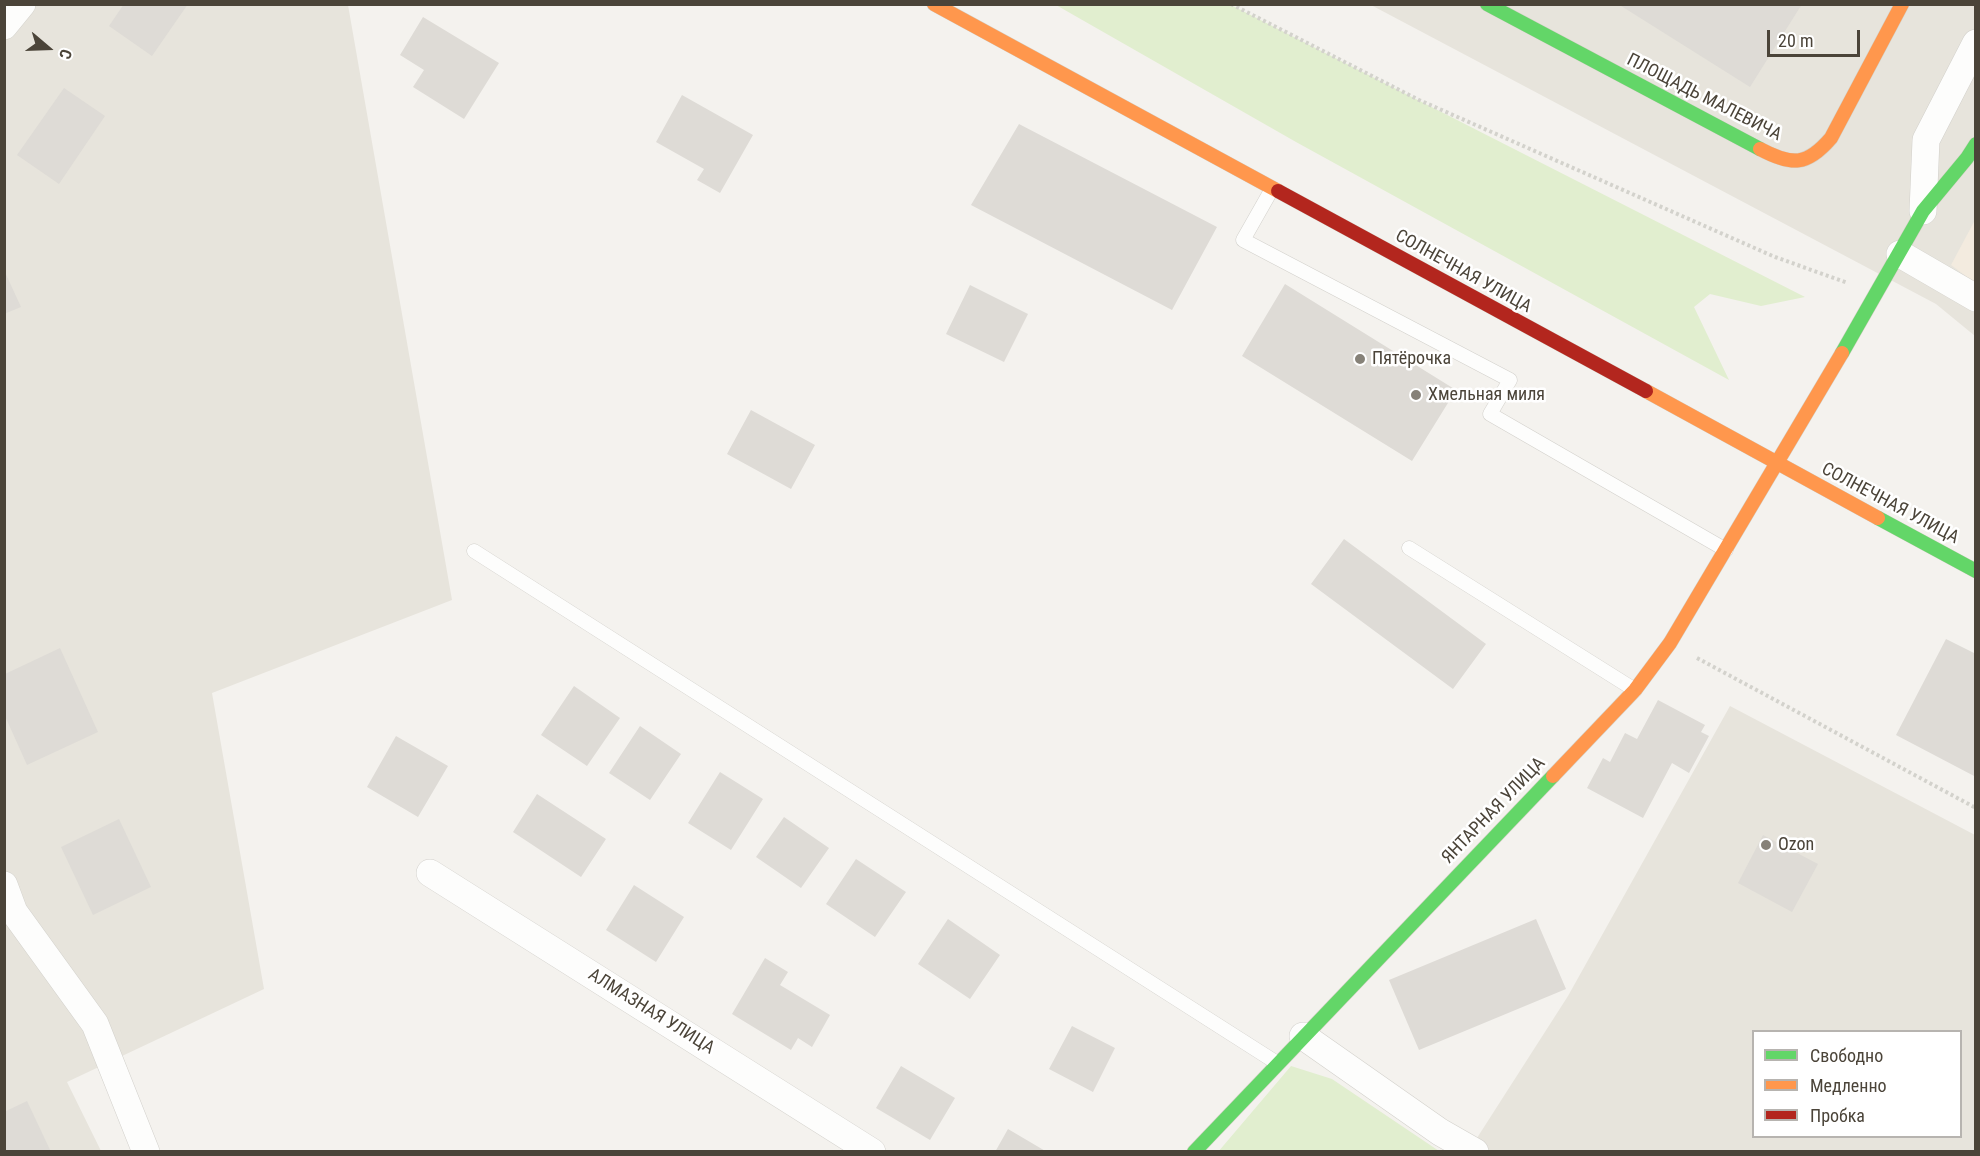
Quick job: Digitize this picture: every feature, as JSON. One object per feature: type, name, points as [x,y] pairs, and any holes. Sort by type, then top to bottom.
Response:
[{"type":"street","points":[[4,26],[22,4]]},
{"type":"street","name":"СОЛНЕЧНАЯ УЛИЦА","points":[[934,4],[1976,571]]},
{"type":"street","name":"ПЛОЩАДЬ МАЛЕВИЧА","points":[[1487,4],[1771,155],[1787,160],[1802,161],[1819,154],[1831,138],[1902,4]]},
{"type":"street","points":[[1923,211],[1926,140],[1976,43]]},
{"type":"street","name":"ЯНТАРНАЯ УЛИЦА","points":[[1194,1152],[1635,690],[1670,643],[1778,464],[1923,211],[1976,144]]},
{"type":"street","points":[[1900,254],[1976,298]]},
{"type":"street","name":"АЛМАЗНАЯ УЛИЦА","points":[[430,873],[872,1152]]},
{"type":"street","points":[[4,885],[14,912],[95,1024],[146,1152]]},
{"type":"street","points":[[1303,1036],[1440,1132],[1475,1152]]},
{"type":"lane","points":[[1272,189],[1244,240],[1510,380],[1490,414],[1726,550]]},
{"type":"lane","points":[[1409,548],[1635,690]]},
{"type":"lane","points":[[474,551],[1277,1063]]},
{"type":"path","points":[[1231,4],[1419,100],[1775,257],[1877,293]]},
{"type":"path","points":[[1670,643],[1976,808]]},
{"type":"shaded area","points":[[5,5],[348,5],[452,600],[212,693],[264,989],[67,1082],[101,1151],[5,1152]]},
{"type":"shaded area","points":[[1371,5],[1975,5],[1975,336],[1936,304]]},
{"type":"shaded area","points":[[1975,220],[1975,283],[1951,265]]},
{"type":"shaded area","points":[[1730,706],[1975,835],[1975,1151],[1468,1152],[1568,996]]},
{"type":"green space","points":[[1056,5],[1231,5],[1805,297],[1761,306],[1710,294],[1694,307],[1729,380],[1296,142]]},
{"type":"green space","points":[[1291,1066],[1332,1079],[1439,1151],[1218,1152]]},
{"type":"building","points":[[124,4],[188,4],[152,56],[109,26]]},
{"type":"building","points":[[1618,4],[1802,4],[1750,87]]},
{"type":"building","points":[[423,17],[499,63],[464,119],[413,87],[424,70],[400,55]]},
{"type":"building","points":[[64,88],[105,116],[59,184],[17,155]]},
{"type":"building","points":[[682,95],[753,135],[720,193],[697,180],[704,169],[656,142]]},
{"type":"building","points":[[1019,124],[1217,227],[1172,310],[971,205]]},
{"type":"building","points":[[4,270],[21,307],[4,314]]},
{"type":"building","points":[[1285,284],[1456,390],[1412,461],[1242,356]]},
{"type":"building","points":[[970,285],[1028,314],[1004,362],[946,334]]},
{"type":"building","points":[[751,410],[815,445],[791,489],[727,454]]},
{"type":"building","points":[[1344,539],[1486,644],[1453,689],[1311,584]]},
{"type":"building","points":[[1946,639],[1976,654],[1976,777],[1896,735]]},
{"type":"building","points":[[60,648],[98,732],[27,765],[5,716],[5,674]]},
{"type":"building","points":[[574,686],[620,718],[587,766],[541,735]]},
{"type":"building","points":[[1658,700],[1705,725],[1701,732],[1709,736],[1689,773],[1672,763],[1643,818],[1587,788],[1603,758],[1610,762],[1625,733],[1637,739]]},
{"type":"building","points":[[640,726],[681,754],[650,800],[609,773]]},
{"type":"building","points":[[396,736],[448,766],[418,817],[367,787]]},
{"type":"building","points":[[720,772],[763,799],[731,850],[688,823]]},
{"type":"building","points":[[537,794],[606,839],[581,877],[513,832]]},
{"type":"building","points":[[784,817],[829,848],[801,888],[756,857]]},
{"type":"building","points":[[119,819],[151,887],[93,915],[61,847]]},
{"type":"building","points":[[1763,835],[1818,864],[1792,912],[1738,883]]},
{"type":"building","points":[[856,859],[906,892],[875,937],[826,904]]},
{"type":"building","points":[[634,885],[684,917],[656,962],[606,930]]},
{"type":"building","points":[[948,919],[1000,955],[970,999],[918,964]]},
{"type":"building","points":[[1536,919],[1566,989],[1419,1050],[1389,980]]},
{"type":"building","points":[[765,958],[788,972],[780,985],[830,1015],[812,1047],[798,1038],[791,1050],[732,1014]]},
{"type":"building","points":[[1072,1026],[1115,1048],[1093,1092],[1049,1069]]},
{"type":"building","points":[[901,1066],[955,1098],[930,1140],[876,1108]]},
{"type":"building","points":[[27,1101],[51,1152],[4,1152],[4,1112]]},
{"type":"building","points":[[1008,1129],[1047,1152],[995,1152]]},
{"type":"traffic: fast","points":[[1487,4],[1760,149]]},
{"type":"traffic: fast","points":[[1842,353],[1923,211],[1976,144]]},
{"type":"traffic: fast","points":[[1878,518],[1976,571]]},
{"type":"traffic: fast","points":[[1194,1152],[1553,776]]},
{"type":"traffic: slow","points":[[934,4],[1278,191]]},
{"type":"traffic: slow","points":[[1760,149],[1781,158],[1798,160],[1814,154],[1831,138],[1902,4]]},
{"type":"traffic: slow","points":[[1553,776],[1635,690],[1670,643],[1842,353]]},
{"type":"traffic: slow","points":[[1646,391],[1878,518]]},
{"type":"traffic: jam","points":[[1278,191],[1646,391]]},
{"type":"place","name":"Пятёрочка","points":[[1360,359]]},
{"type":"place","name":"Хмельная миля","points":[[1416,395]]},
{"type":"place","name":"Ozon","points":[[1766,845]]}]
